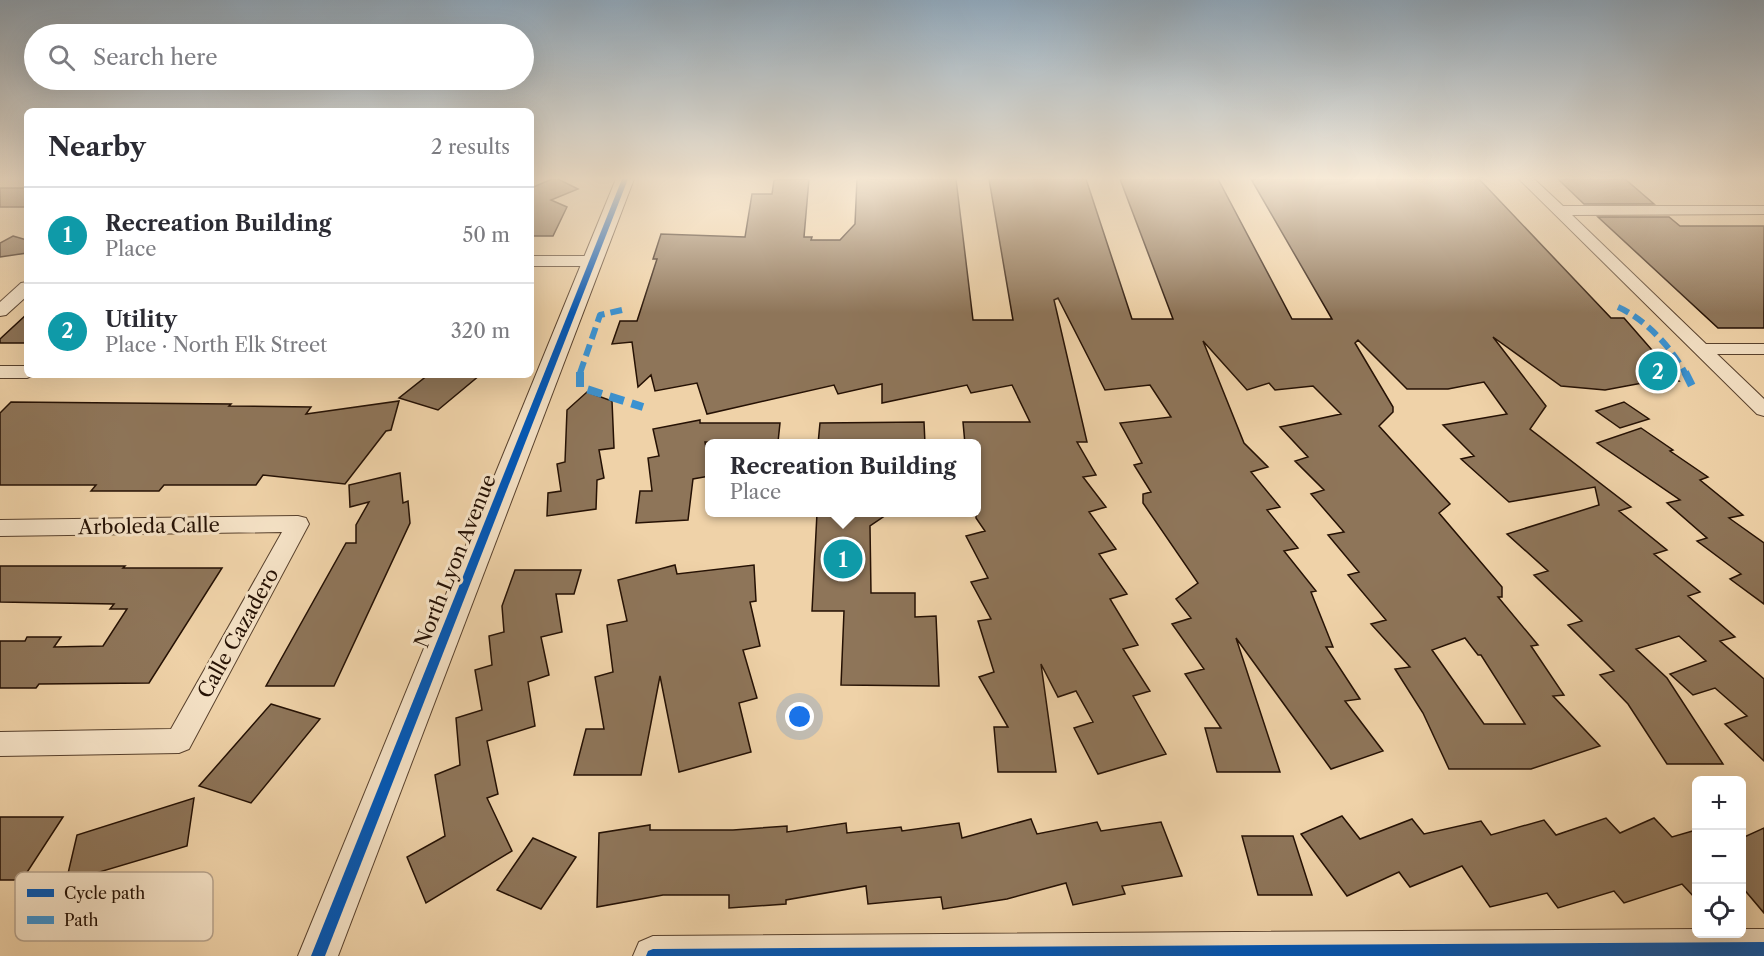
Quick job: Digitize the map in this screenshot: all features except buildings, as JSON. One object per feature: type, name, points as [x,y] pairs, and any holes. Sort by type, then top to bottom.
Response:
[{"type":"street","name":"North Lyon Avenue","points":[[318,956],[608,224]]},
{"type":"street","points":[[1571,224],[1764,410]]},
{"type":"street","points":[[534,261],[593,261]]},
{"type":"street","points":[[0,311],[24,290]]},
{"type":"street","points":[[1700,349],[1764,349]]},
{"type":"street","points":[[0,372],[24,372]]},
{"type":"street","name":"Arboleda Calle","points":[[0,528],[298,524]]},
{"type":"street","name":"Calle Cazadero","points":[[0,744],[179,741],[298,524]]},
{"type":"street","points":[[653,956],[1764,949]]},
{"type":"marked path","points":[[1618,307],[1632,313],[1677,357],[1694,390]]},
{"type":"marked path","points":[[622,310],[600,315],[580,371],[580,387],[643,407]]},
{"type":"cycle path","points":[[318,956],[607,224]]},
{"type":"cycle path","points":[[653,956],[1764,949]]},
{"type":"place","name":"Utility","points":[[1658,371]]},
{"type":"place","name":"Recreation Building","points":[[843,559]]}]
